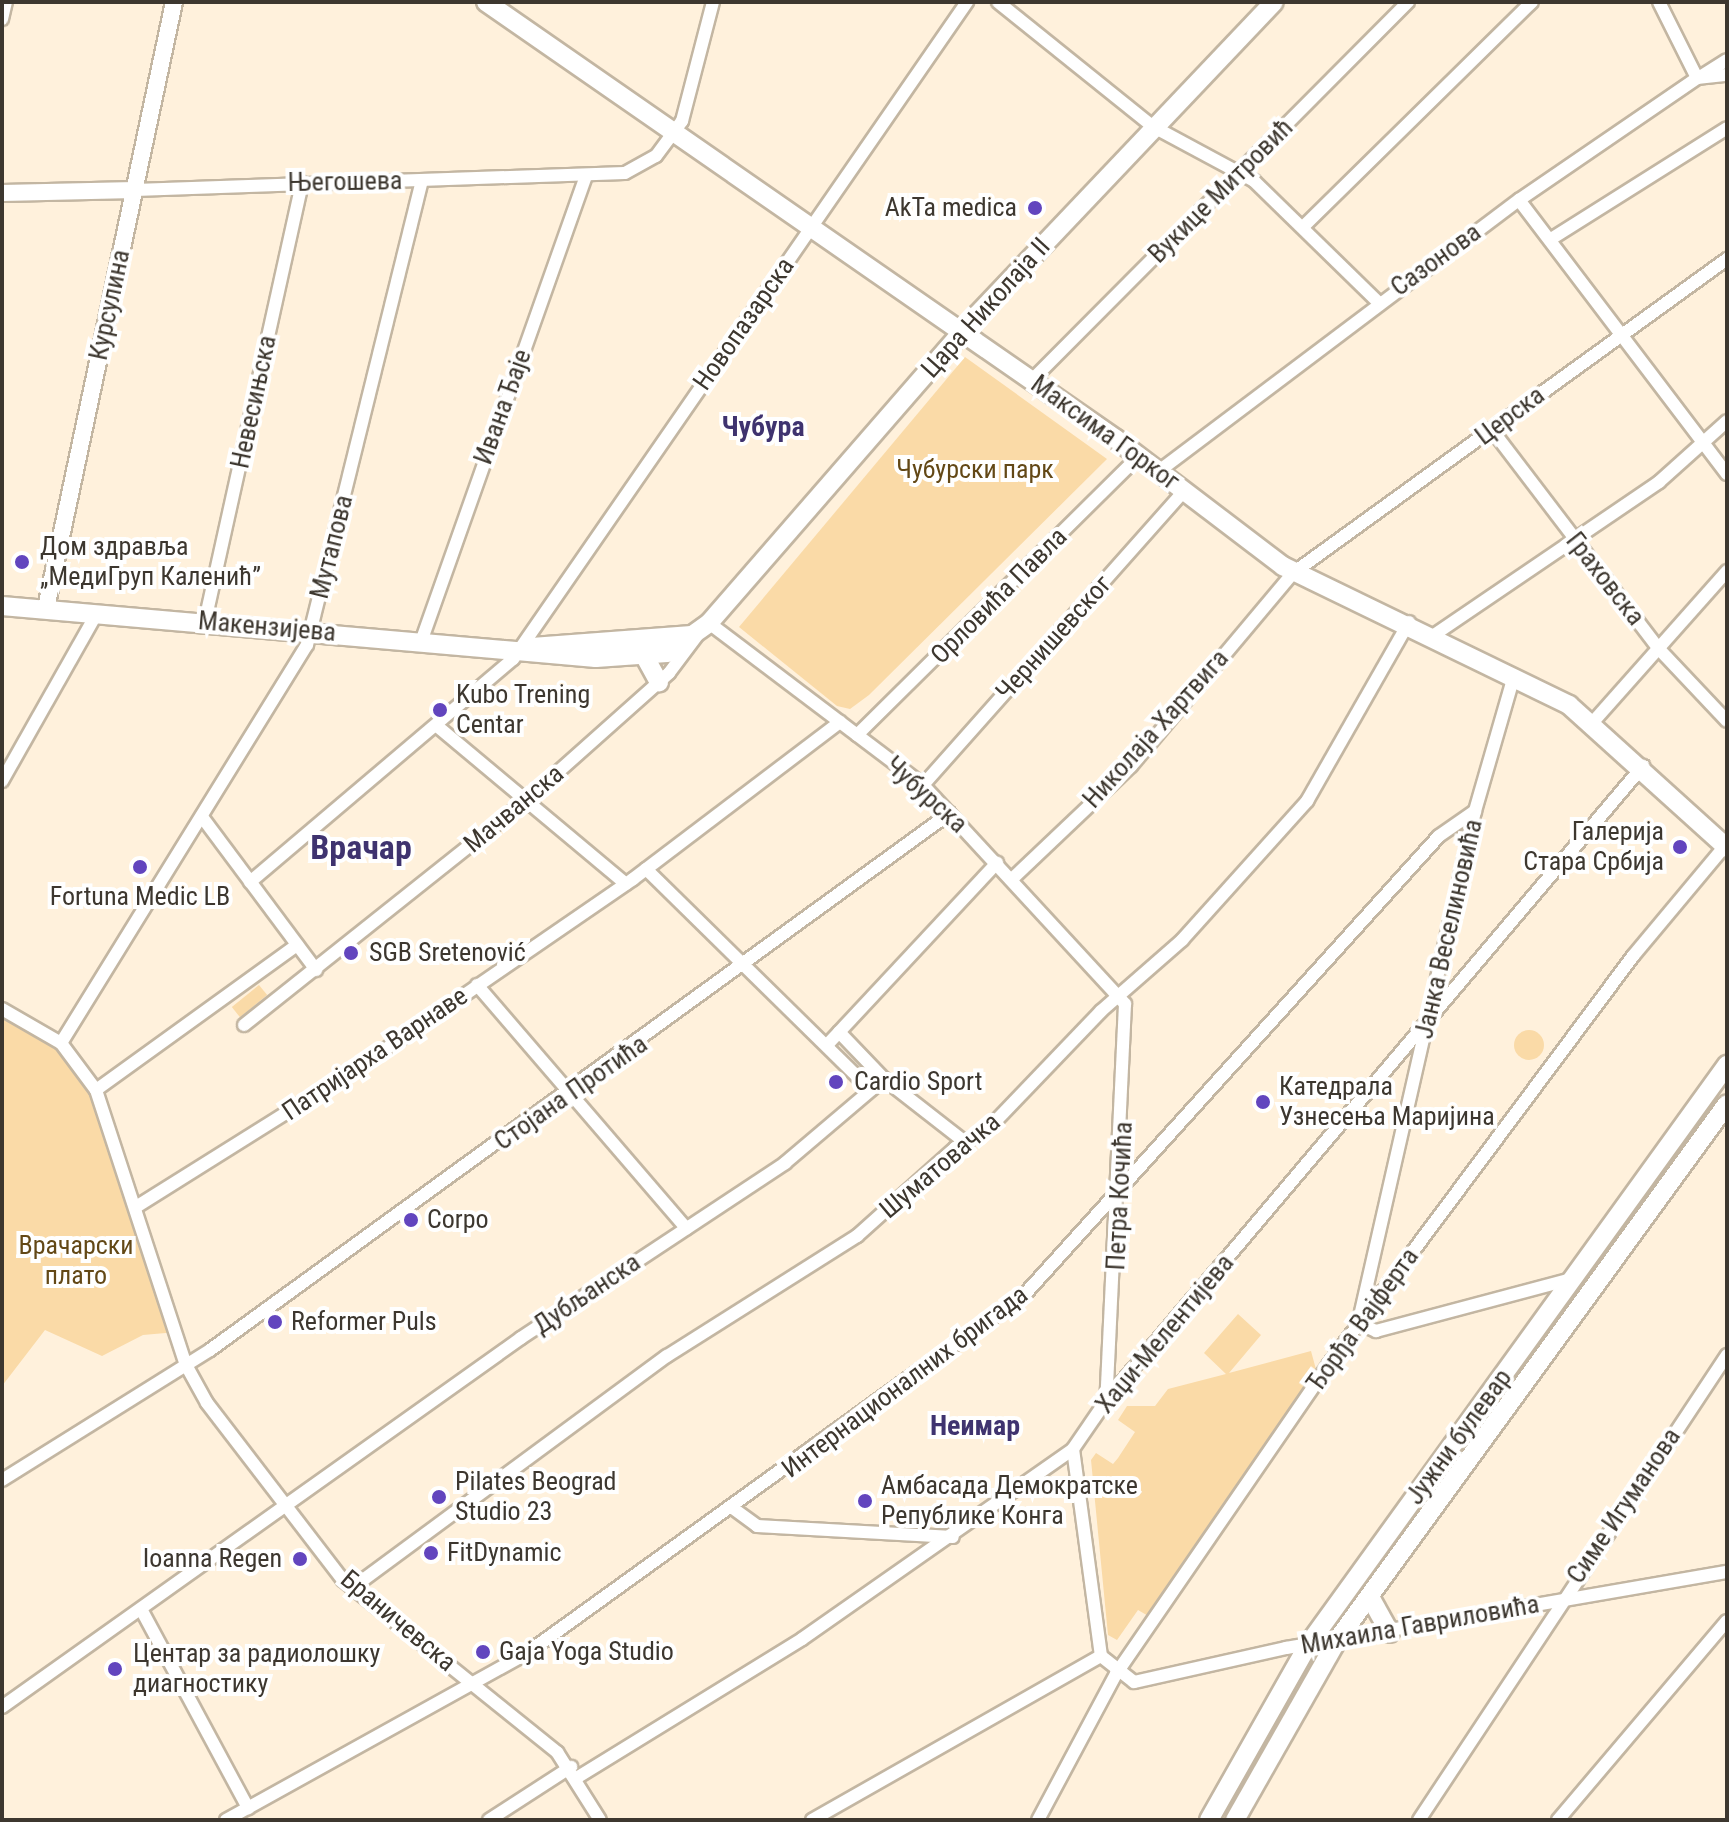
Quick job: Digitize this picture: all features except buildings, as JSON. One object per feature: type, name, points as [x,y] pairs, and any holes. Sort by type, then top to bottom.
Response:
[{"type":"main road","name":"Максима Горког","points":[[486,2],[1032,380],[1185,490],[1293,573],[1409,622],[1514,676],[1593,722],[1726,847]]},
{"type":"main road","name":"Цара Николаја II","points":[[703,628],[962,332],[1152,126],[1274,2]]},
{"type":"main road","name":"Макензијева","points":[[2,606],[645,657],[703,628]]},
{"type":"main road","name":"Макензијева","points":[[527,647],[703,628]]},
{"type":"main road","points":[[645,657],[659,682]]},
{"type":"main road","name":"Јужни булевар","points":[[1209,1820],[1308,1645],[1727,1065]]},
{"type":"main road","name":"Јужни булевар","points":[[1235,1820],[1338,1639],[1727,1104]]},
{"type":"main road","points":[[1370,1597],[1390,1633]]},
{"type":"street","points":[[2,19],[6,2]]},
{"type":"street","name":"Курсулина","points":[[46,608],[174,2]]},
{"type":"street","points":[[675,135],[713,2]]},
{"type":"street","name":"Новопазарска","points":[[250,882],[527,647],[967,2]]},
{"type":"street","points":[[998,2],[1152,126],[1241,172],[1305,225],[1378,302]]},
{"type":"street","name":"Вукице Митровић","points":[[1032,380],[1408,2]]},
{"type":"street","points":[[1305,225],[1532,2]]},
{"type":"street","points":[[1665,4],[1697,78],[1727,60]]},
{"type":"street","name":"Сазонова","points":[[1159,471],[1378,302],[1519,200],[1697,78],[1727,75]]},
{"type":"street","points":[[1551,239],[1727,128]]},
{"type":"street","name":"Његошева","points":[[2,193],[586,176],[641,167],[675,135]]},
{"type":"street","name":"Ивана Ђаје","points":[[422,639],[586,176]]},
{"type":"street","name":"Мутапова","points":[[61,1043],[296,669],[311,631],[422,181]]},
{"type":"street","name":"Невесињска","points":[[205,621],[302,183]]},
{"type":"street","points":[[1519,200],[1624,331],[1727,474]]},
{"type":"street","name":"Церска","points":[[1293,573],[1727,259]]},
{"type":"street","points":[[1434,635],[1659,482],[1727,421]]},
{"type":"street","name":"Граховска","points":[[1492,430],[1658,648],[1727,721]]},
{"type":"street","name":"Орловића Павла","points":[[857,735],[1139,456]]},
{"type":"street","name":"Чернишевског","points":[[923,785],[1185,490]]},
{"type":"street","points":[[1593,722],[1727,571]]},
{"type":"street","name":"Николаја Хартвига","points":[[1012,879],[1131,766],[1293,573]]},
{"type":"street","points":[[2,781],[97,613]]},
{"type":"street","name":"Шуматовачка","points":[[352,1588],[667,1356],[857,1236],[965,1142],[988,1129],[1119,994],[1191,932],[1319,787],[1409,622]]},
{"type":"street","name":"Мачванска","points":[[244,1025],[522,804],[659,682],[703,628]]},
{"type":"street","name":"Чубурска","points":[[703,628],[840,722],[923,785],[1119,994]]},
{"type":"street","name":"Јанка Веселиновића","points":[[1358,1323],[1475,811],[1514,676]]},
{"type":"street","name":"Патријарха Варнаве","points":[[136,1207],[626,884],[840,722]]},
{"type":"street","points":[[437,726],[522,804],[626,884]]},
{"type":"street","name":"Хаџи-Мелентијева","points":[[489,1820],[574,1772],[953,1537],[1073,1449],[1106,1401],[1427,1026],[1643,766]]},
{"type":"street","name":"Интернационалних бригада","points":[[226,1820],[475,1685],[734,1509],[1025,1294],[1121,1194],[1439,836],[1475,811]]},
{"type":"street","name":"Стојана Протића","points":[[2,1480],[186,1365],[751,965],[950,813]]},
{"type":"street","points":[[202,817],[316,970]]},
{"type":"street","name":"Ђорђа Вајферта","points":[[1038,1820],[1116,1674],[1358,1323],[1700,873],[1726,847]]},
{"type":"street","points":[[828,1044],[997,863]]},
{"type":"street","points":[[646,869],[751,965],[871,1090]]},
{"type":"street","points":[[96,1090],[297,945]]},
{"type":"street","points":[[477,985],[567,1096],[686,1228]]},
{"type":"street","name":"Петра Кочића","points":[[1106,1401],[1130,1020],[1119,994]]},
{"type":"street","points":[[2,1009],[61,1043]]},
{"type":"street","points":[[839,1032],[884,1079],[965,1142]]},
{"type":"street","name":"Браничевска","points":[[61,1043],[96,1090],[186,1365],[288,1508],[352,1588],[475,1685],[574,1772],[600,1820]]},
{"type":"street","name":"Дубљанска","points":[[2,1707],[686,1228],[785,1163],[884,1079]]},
{"type":"street","points":[[1358,1323],[1376,1331],[1572,1279]]},
{"type":"street","name":"Симе Игуманова","points":[[1419,1820],[1558,1602],[1727,1355]]},
{"type":"street","points":[[1073,1449],[1101,1656],[1116,1674]]},
{"type":"street","points":[[734,1509],[757,1526],[953,1537]]},
{"type":"street","name":"Михаила Гавриловића","points":[[1116,1674],[1141,1681],[1338,1639],[1390,1633],[1727,1572]]},
{"type":"street","points":[[142,1611],[248,1808]]},
{"type":"street","points":[[1558,1820],[1727,1621]]},
{"type":"street","points":[[812,1820],[1101,1656],[1127,1658],[1141,1681]]},
{"type":"green space","name":"Чубурски парк","points":[[965,357],[1107,459],[869,695],[850,709],[837,706],[739,627]]},
{"type":"green space","points":[[259,985],[267,995],[240,1017],[232,1007]]},
{"type":"green space","name":"Врачарски плато","points":[[2,1009],[27,1020],[86,1073],[177,1332],[143,1335],[102,1356],[45,1330],[2,1386]]},
{"type":"green space","points":[[1529,1030],[1540,1034],[1544,1045],[1540,1056],[1529,1060],[1518,1056],[1514,1045],[1518,1034]]},
{"type":"green space","points":[[1238,1314],[1261,1335],[1229,1373],[1311,1351],[1317,1373],[1150,1617],[1138,1610],[1117,1640],[1108,1635],[1091,1460],[1096,1453],[1113,1464],[1118,1458],[1135,1432],[1118,1420],[1127,1406],[1155,1406],[1168,1389],[1226,1374],[1204,1353]]},
{"type":"place","name":"AkTa medica","points":[[1035,208]]},
{"type":"place","name":"Дом здравља „МедиГруп Каленић”","points":[[22,562]]},
{"type":"place","name":"Kubo Trening Centar","points":[[440,710]]},
{"type":"place","name":"Галерија Стара Србија","points":[[1680,847]]},
{"type":"place","name":"Fortuna Medic LB","points":[[140,867]]},
{"type":"place","name":"SGB Sretenović","points":[[351,953]]},
{"type":"place","name":"Cardio Sport","points":[[836,1082]]},
{"type":"place","name":"Катедрала Узнесења Маријина","points":[[1263,1102]]},
{"type":"place","name":"Corpo","points":[[411,1220]]},
{"type":"place","name":"Reformer Puls","points":[[275,1322]]},
{"type":"place","name":"Pilates Beograd Studio 23","points":[[439,1497]]},
{"type":"place","name":"Амбасада Демократске Републике Конга","points":[[865,1501]]},
{"type":"place","name":"FitDynamic","points":[[431,1553]]},
{"type":"place","name":"Ioanna Regen","points":[[300,1559]]},
{"type":"place","name":"Gaja Yoga Studio","points":[[483,1652]]},
{"type":"place","name":"Центар за радиолошку диагностику","points":[[115,1669]]},
{"type":"district","name":"Чубура","points":[[763,427]]},
{"type":"district","name":"Врачар","points":[[361,848]]},
{"type":"district","name":"Неимар","points":[[975,1426]]}]
